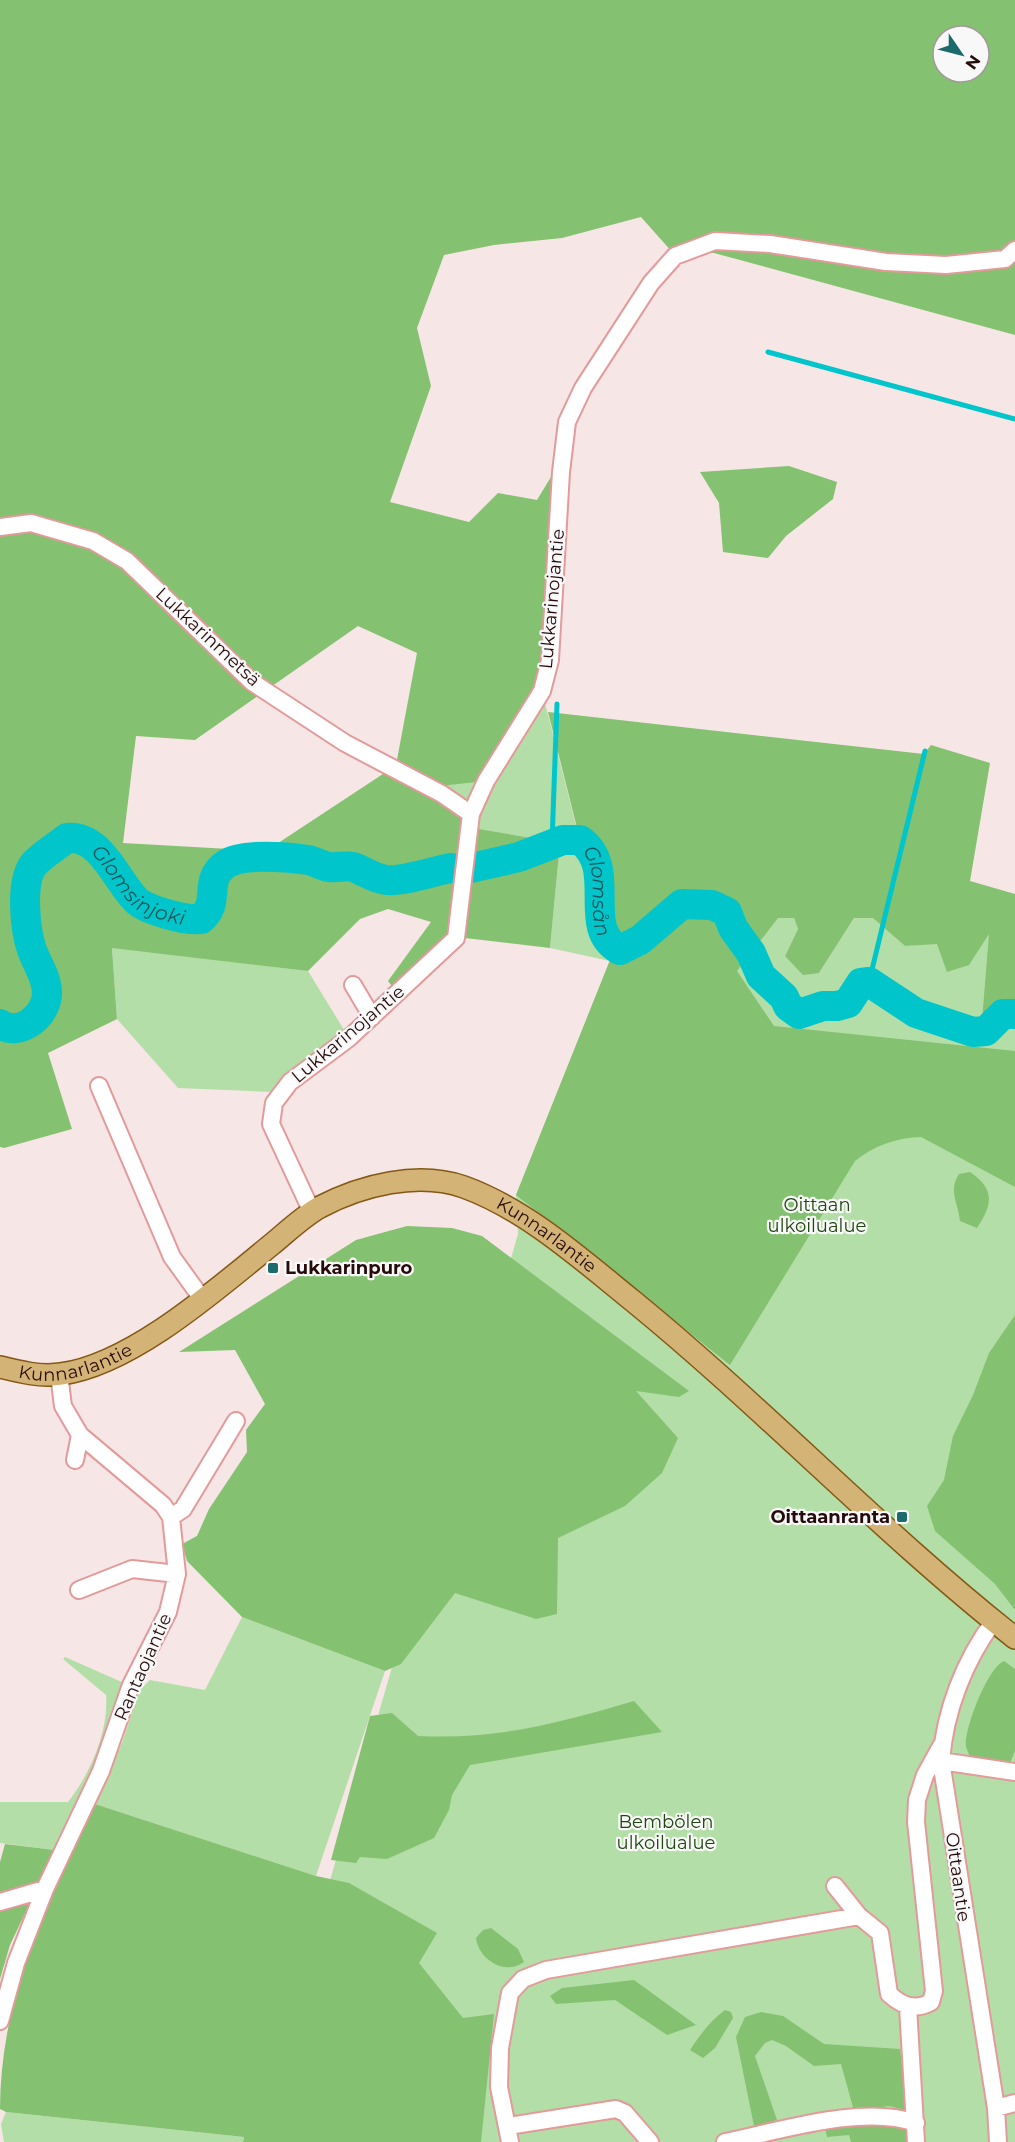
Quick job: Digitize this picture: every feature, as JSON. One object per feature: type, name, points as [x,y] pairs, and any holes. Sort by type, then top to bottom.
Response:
[{"type":"main road","name":"Kunnarlantie","points":[[0,1367],[29,1374],[59,1374],[121,1354],[203,1300],[312,1212],[355,1193],[395,1182],[432,1180],[463,1187],[510,1208],[551,1237],[686,1345],[1015,1638]]},
{"type":"street","name":"Lukkarinojantie","points":[[312,1212],[271,1124],[274,1103],[290,1082],[372,1017],[456,938],[471,814],[486,781],[542,691],[550,660],[561,472],[567,422],[583,388],[651,283],[675,256],[715,241],[770,244],[886,262],[946,264],[1005,259],[1015,250]]},
{"type":"street","name":"Lukkarinmetsä","points":[[0,526],[31,523],[93,541],[127,561],[252,682],[345,743],[392,770],[442,794],[471,814]]},
{"type":"street","points":[[353,985],[372,1017]]},
{"type":"street","points":[[99,1086],[163,1240],[172,1257],[203,1300]]},
{"type":"street","points":[[59,1374],[63,1406],[80,1435],[162,1505],[171,1516],[183,1509],[236,1422]]},
{"type":"street","points":[[75,1460],[80,1435]]},
{"type":"street","name":"Rantaojantie","points":[[0,2021],[16,1963],[45,1889],[101,1771],[131,1685],[168,1612],[177,1574],[171,1516]]},
{"type":"street","points":[[79,1590],[132,1569],[177,1574]]},
{"type":"street","name":"Oittaantie","points":[[994,1621],[980,1640],[962,1677],[942,1743],[941,1761],[996,2108],[998,2142]]},
{"type":"street","points":[[835,1886],[859,1916],[880,1933],[889,1994],[908,2007],[923,2007],[931,2002],[934,1991],[918,1843],[917,1800],[925,1775],[942,1743]]},
{"type":"street","points":[[941,1761],[1015,1772]]},
{"type":"street","points":[[0,1902],[45,1889]]},
{"type":"street","points":[[650,2142],[625,2113],[616,2109],[509,2134],[499,2087],[500,2048],[510,1992],[523,1979],[546,1970],[859,1916]]},
{"type":"street","points":[[0,1970],[16,1963]]},
{"type":"street","points":[[908,2007],[916,2142]]},
{"type":"street","points":[[996,2108],[1015,2103]]},
{"type":"street","points":[[725,2142],[845,2117],[898,2116],[916,2123]]},
{"type":"green space","points":[[0,0],[1015,0],[1015,335],[714,253],[673,253],[641,217],[562,238],[494,245],[444,255],[417,328],[431,386],[390,502],[469,522],[498,493],[537,500],[554,472],[544,657],[521,723],[486,781],[439,786],[396,765],[417,653],[358,626],[195,740],[136,736],[123,843],[266,851],[386,772],[461,814],[468,827],[560,843],[550,948],[465,938],[451,930],[437,952],[395,990],[388,981],[431,922],[388,909],[360,919],[308,971],[112,948],[117,1019],[48,1053],[72,1129],[4,1148],[0,1147]]},
{"type":"green space","points":[[789,466],[837,482],[833,499],[786,536],[768,558],[723,552],[719,503],[700,472]]},
{"type":"green space","name":"Bembölen ulkoilualue","points":[[542,691],[610,960],[778,918],[794,918],[798,929],[785,956],[819,973],[854,918],[873,917],[905,946],[937,943],[990,933],[1015,1014],[1015,2142],[254,2142],[518,1234],[516,1195],[610,961],[550,948],[560,843],[468,827],[386,772]]},
{"type":"green space","name":"Oittaan ulkoilualue","points":[[548,712],[924,754],[931,745],[990,763],[970,881],[1015,894],[1015,1024],[982,1021],[989,934],[969,965],[947,972],[937,944],[905,946],[873,918],[854,918],[819,973],[803,975],[785,956],[798,929],[794,918],[778,918],[737,971],[774,1026],[1015,1051],[1015,1187],[921,1137],[895,1141],[862,1156],[855,1161],[730,1365],[516,1195],[610,960]]},
{"type":"green space","points":[[112,947],[308,971],[346,1033],[273,1092],[178,1088],[117,1019]]},
{"type":"green space","points":[[970,1172],[984,1185],[989,1197],[986,1212],[977,1228],[960,1221],[954,1191],[959,1174]]},
{"type":"green space","points":[[407,1226],[452,1228],[482,1236],[689,1391],[679,1397],[636,1391],[678,1438],[662,1473],[625,1506],[558,1538],[557,1614],[536,1619],[455,1593],[401,1664],[385,1671],[242,1617],[187,1561],[182,1544],[197,1536],[209,1509],[247,1452],[246,1430],[265,1404],[235,1350],[179,1352],[356,1240]]},
{"type":"green space","points":[[1015,1315],[1015,1610],[995,1584],[935,1531],[927,1506],[944,1480],[953,1436],[973,1395],[989,1353]]},
{"type":"green space","points":[[242,1617],[385,1671],[316,1876],[95,1804],[123,1740],[139,1691],[150,1680],[205,1690]]},
{"type":"green space","points":[[65,1657],[124,1683],[101,1757],[55,1850],[0,1843],[0,1802],[68,1802],[84,1779],[101,1737],[106,1695],[63,1659]]},
{"type":"green space","points":[[1004,1661],[1015,1669],[1015,1751],[1010,1763],[971,1759],[966,1746],[966,1738],[973,1713],[991,1674]]},
{"type":"green space","points":[[634,1701],[662,1732],[470,1765],[452,1795],[449,1810],[434,1838],[387,1859],[360,1857],[356,1863],[331,1860],[370,1716],[392,1713],[418,1736],[447,1737],[501,1732],[554,1723]]},
{"type":"green space","points":[[95,1804],[316,1876],[349,1883],[437,1933],[419,1963],[463,2018],[494,2014],[481,2142],[243,2142],[244,2137],[6,2112],[0,2109],[2,2069],[8,2030],[29,1951],[59,1876]]},
{"type":"green space","points":[[5,1844],[55,1850],[10,1945],[0,1979],[0,1862]]},
{"type":"green space","points":[[491,1928],[518,1949],[524,1962],[509,1967],[494,1964],[487,1959],[478,1946],[476,1938],[483,1930]]},
{"type":"green space","points":[[634,1980],[696,2025],[667,2035],[615,2000],[556,2004],[550,1996],[562,1988]]},
{"type":"green space","points":[[725,2010],[731,2012],[733,2018],[715,2048],[703,2058],[690,2050],[706,2029]]},
{"type":"green space","points":[[761,2012],[783,2016],[824,2044],[900,2049],[908,2111],[889,2106],[854,2111],[841,2064],[814,2066],[786,2046],[772,2040],[765,2043],[755,2056],[777,2120],[754,2126],[736,2037],[745,2017]]},
{"type":"green space","points":[[6,2112],[244,2137],[243,2142],[4,2142],[1,2124]]},
{"type":"green space","points":[[895,2122],[909,2129],[908,2142],[851,2142],[849,2135],[827,2137],[825,2127]]},
{"type":"waterway","points":[[768,352],[1015,419]]},
{"type":"waterway","points":[[552,843],[557,704]]},
{"type":"waterway","points":[[869,982],[925,751]]},
{"type":"waterway","name":"Glomsinjoki","points":[[0,1024],[8,1028],[24,1026],[37,1016],[46,1001],[45,982],[27,931],[25,893],[34,864],[67,838],[79,839],[98,851],[141,904],[167,914],[195,919],[201,919],[207,912],[215,877],[219,871],[226,864],[243,858],[278,857],[308,860],[330,867],[353,867],[387,880],[409,878],[451,868]]},
{"type":"waterway","name":"Glomsån","points":[[471,868],[519,857],[563,840],[580,840],[592,852],[597,866],[602,928],[608,940],[620,950],[640,940],[682,904],[712,905],[727,912],[733,928],[751,953],[761,976],[784,997],[788,1006],[799,1014],[823,1006],[848,1003],[861,983],[869,982],[916,1013],[973,1032],[986,1031],[1003,1014],[1015,1014]]},
{"type":"place","name":"Lukkarinpuro","points":[[273,1268]]},
{"type":"place","name":"Oittaanranta","points":[[902,1517]]}]
